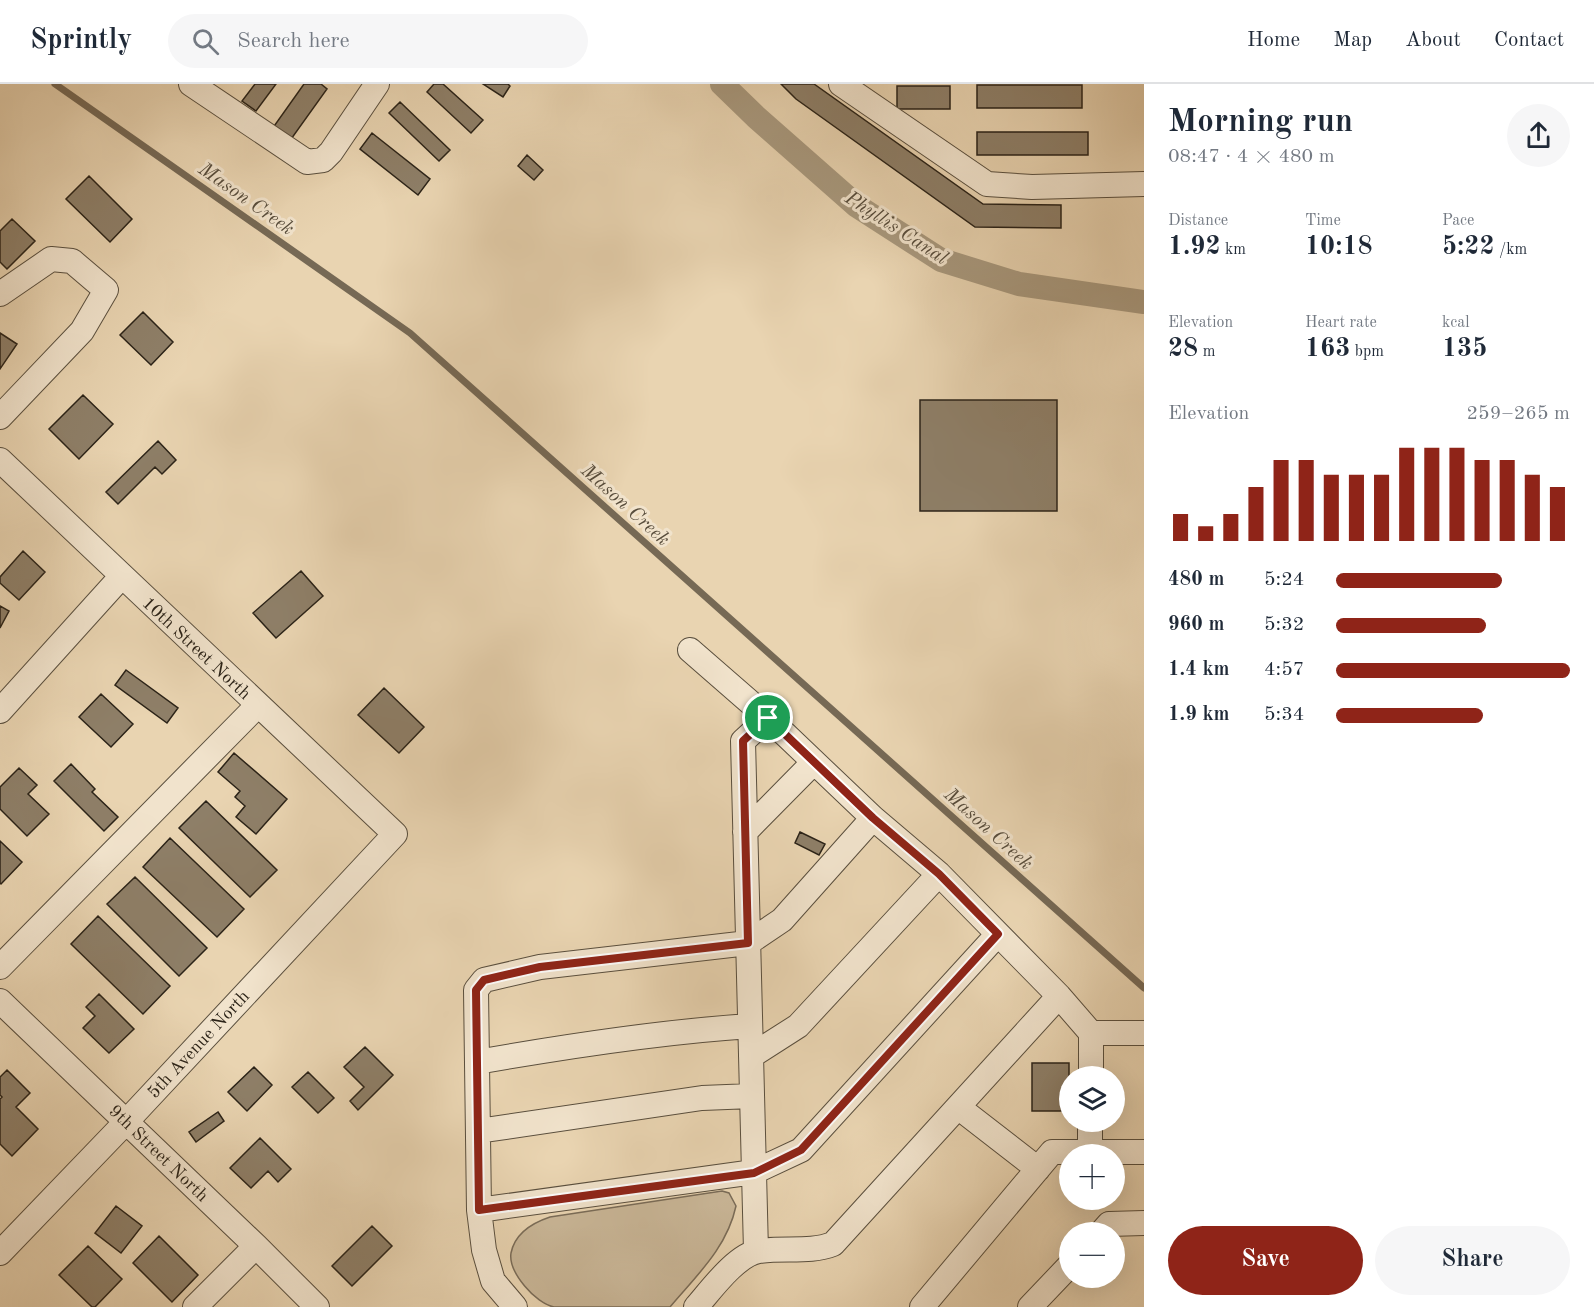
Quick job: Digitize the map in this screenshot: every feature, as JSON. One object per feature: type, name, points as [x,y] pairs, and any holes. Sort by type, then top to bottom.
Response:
[{"type":"street","points":[[191,84],[307,162],[323,160],[331,152],[377,84]]},
{"type":"street","points":[[841,84],[987,184],[1032,187],[1144,184]]},
{"type":"street","points":[[0,294],[51,259],[72,261],[106,290],[82,331],[0,417]]},
{"type":"street","name":"10th Street North","points":[[0,460],[395,834]]},
{"type":"street","points":[[0,711],[121,577]]},
{"type":"street","points":[[690,650],[768,718],[873,818],[939,874],[1059,996],[1091,1033],[1091,1066]]},
{"type":"street","points":[[0,967],[258,705]]},
{"type":"street","points":[[756,1251],[743,741],[768,718]]},
{"type":"street","points":[[745,832],[814,762]]},
{"type":"street","points":[[514,1307],[493,1281],[484,1250],[479,1210],[476,990],[484,980],[540,967],[748,943],[782,920],[873,818]]},
{"type":"street","name":"5th Avenue North","points":[[0,1253],[126,1122],[395,834]]},
{"type":"street","points":[[751,1056],[798,1026],[939,874]]},
{"type":"street","points":[[479,1210],[754,1173],[801,1150],[998,934]]},
{"type":"street","points":[[696,1307],[736,1263],[756,1251],[820,1249],[833,1244],[1059,996]]},
{"type":"street","name":"9th Street North","points":[[0,1001],[256,1245],[317,1307]]},
{"type":"street","points":[[477,1062],[640,1037],[750,1026]]},
{"type":"street","points":[[1091,1033],[1144,1033]]},
{"type":"street","points":[[478,1131],[702,1098],[752,1096]]},
{"type":"street","points":[[958,1107],[1038,1169]]},
{"type":"street","points":[[922,1307],[1052,1152],[1059,1152]]},
{"type":"street","points":[[1125,1152],[1144,1152]]},
{"type":"street","points":[[1125,1224],[1144,1223]]},
{"type":"street","points":[[195,1307],[256,1245]]},
{"type":"street","points":[[1030,1307],[1059,1277]]},
{"type":"shaded area","points":[[722,1191],[729,1193],[736,1206],[726,1235],[709,1261],[670,1307],[554,1307],[547,1305],[525,1286],[511,1261],[513,1246],[520,1234],[543,1219]]},
{"type":"building","points":[[255,84],[276,84],[256,111],[242,101]]},
{"type":"building","points":[[304,84],[321,84],[327,89],[289,142],[272,129]]},
{"type":"building","points":[[434,84],[443,84],[483,120],[471,133],[427,92]]},
{"type":"building","points":[[483,84],[508,84],[510,86],[503,97]]},
{"type":"building","points":[[781,84],[814,84],[983,204],[1061,205],[1061,228],[975,227],[796,99]]},
{"type":"building","points":[[977,85],[1082,85],[1082,108],[977,108]]},
{"type":"building","points":[[897,86],[950,86],[950,109],[897,109]]},
{"type":"building","points":[[400,102],[450,150],[439,161],[389,113]]},
{"type":"building","points":[[977,132],[1088,132],[1088,155],[977,155]]},
{"type":"building","points":[[372,133],[430,179],[418,195],[360,149]]},
{"type":"building","points":[[527,155],[543,170],[534,180],[518,166]]},
{"type":"building","points":[[89,176],[132,219],[110,242],[66,199]]},
{"type":"building","points":[[12,219],[35,241],[7,269],[0,262],[0,231]]},
{"type":"building","points":[[143,312],[173,342],[151,365],[120,335]]},
{"type":"building","points":[[0,333],[17,344],[0,369]]},
{"type":"building","points":[[83,395],[113,424],[79,459],[49,429]]},
{"type":"building","points":[[920,400],[1057,400],[1057,511],[920,511]]},
{"type":"building","points":[[158,441],[176,460],[162,474],[155,467],[118,504],[106,492]]},
{"type":"building","points":[[23,551],[45,572],[19,600],[0,583],[0,577]]},
{"type":"building","points":[[301,571],[323,596],[276,638],[253,613]]},
{"type":"building","points":[[0,606],[9,611],[0,628]]},
{"type":"building","points":[[126,670],[178,708],[167,723],[115,685]]},
{"type":"building","points":[[384,688],[424,727],[399,753],[358,715]]},
{"type":"building","points":[[101,694],[133,724],[111,747],[79,717]]},
{"type":"building","points":[[234,753],[287,799],[256,834],[236,817],[245,806],[235,797],[240,791],[218,772]]},
{"type":"building","points":[[71,764],[95,789],[92,792],[118,817],[104,831],[54,781]]},
{"type":"building","points":[[19,768],[37,785],[28,794],[49,814],[27,836],[0,809],[0,787]]},
{"type":"building","points":[[206,801],[277,870],[250,897],[179,828]]},
{"type":"building","points":[[800,832],[825,844],[819,855],[795,843]]},
{"type":"building","points":[[170,838],[244,909],[217,937],[143,867]]},
{"type":"building","points":[[0,841],[22,862],[1,884],[0,883]]},
{"type":"building","points":[[135,877],[207,948],[179,976],[107,904]]},
{"type":"building","points":[[98,916],[170,986],[143,1014],[71,944]]},
{"type":"building","points":[[99,994],[134,1029],[109,1053],[83,1028],[95,1016],[86,1007]]},
{"type":"building","points":[[365,1047],[393,1075],[358,1110],[350,1101],[364,1087],[344,1067]]},
{"type":"building","points":[[1032,1063],[1069,1063],[1069,1066],[1059,1066],[1059,1111],[1032,1111]]},
{"type":"building","points":[[254,1067],[272,1085],[247,1111],[228,1092]]},
{"type":"building","points":[[7,1070],[30,1093],[16,1107],[38,1129],[12,1156],[0,1144],[0,1099],[2,1097],[0,1077]]},
{"type":"building","points":[[308,1072],[334,1098],[318,1113],[292,1087]]},
{"type":"building","points":[[218,1112],[224,1121],[196,1142],[189,1132]]},
{"type":"building","points":[[260,1138],[291,1169],[278,1182],[268,1171],[251,1188],[230,1168]]},
{"type":"building","points":[[116,1206],[142,1226],[121,1253],[95,1233]]},
{"type":"building","points":[[372,1226],[392,1246],[352,1286],[332,1266]]},
{"type":"building","points":[[159,1236],[198,1275],[172,1302],[133,1263]]},
{"type":"building","points":[[88,1246],[122,1279],[95,1307],[92,1307],[59,1275]]},
{"type":"waterway","name":"Mason Creek","points":[[55,84],[410,333],[1144,988]]},
{"type":"waterway","name":"Phyllis Canal","points":[[722,84],[857,206],[941,260],[1019,284],[1144,302]]},
{"type":"route","points":[[768,718],[873,818],[939,874],[998,934],[801,1150],[754,1173],[479,1210],[476,990],[484,980],[540,967],[748,943],[743,741],[768,718]]}]
